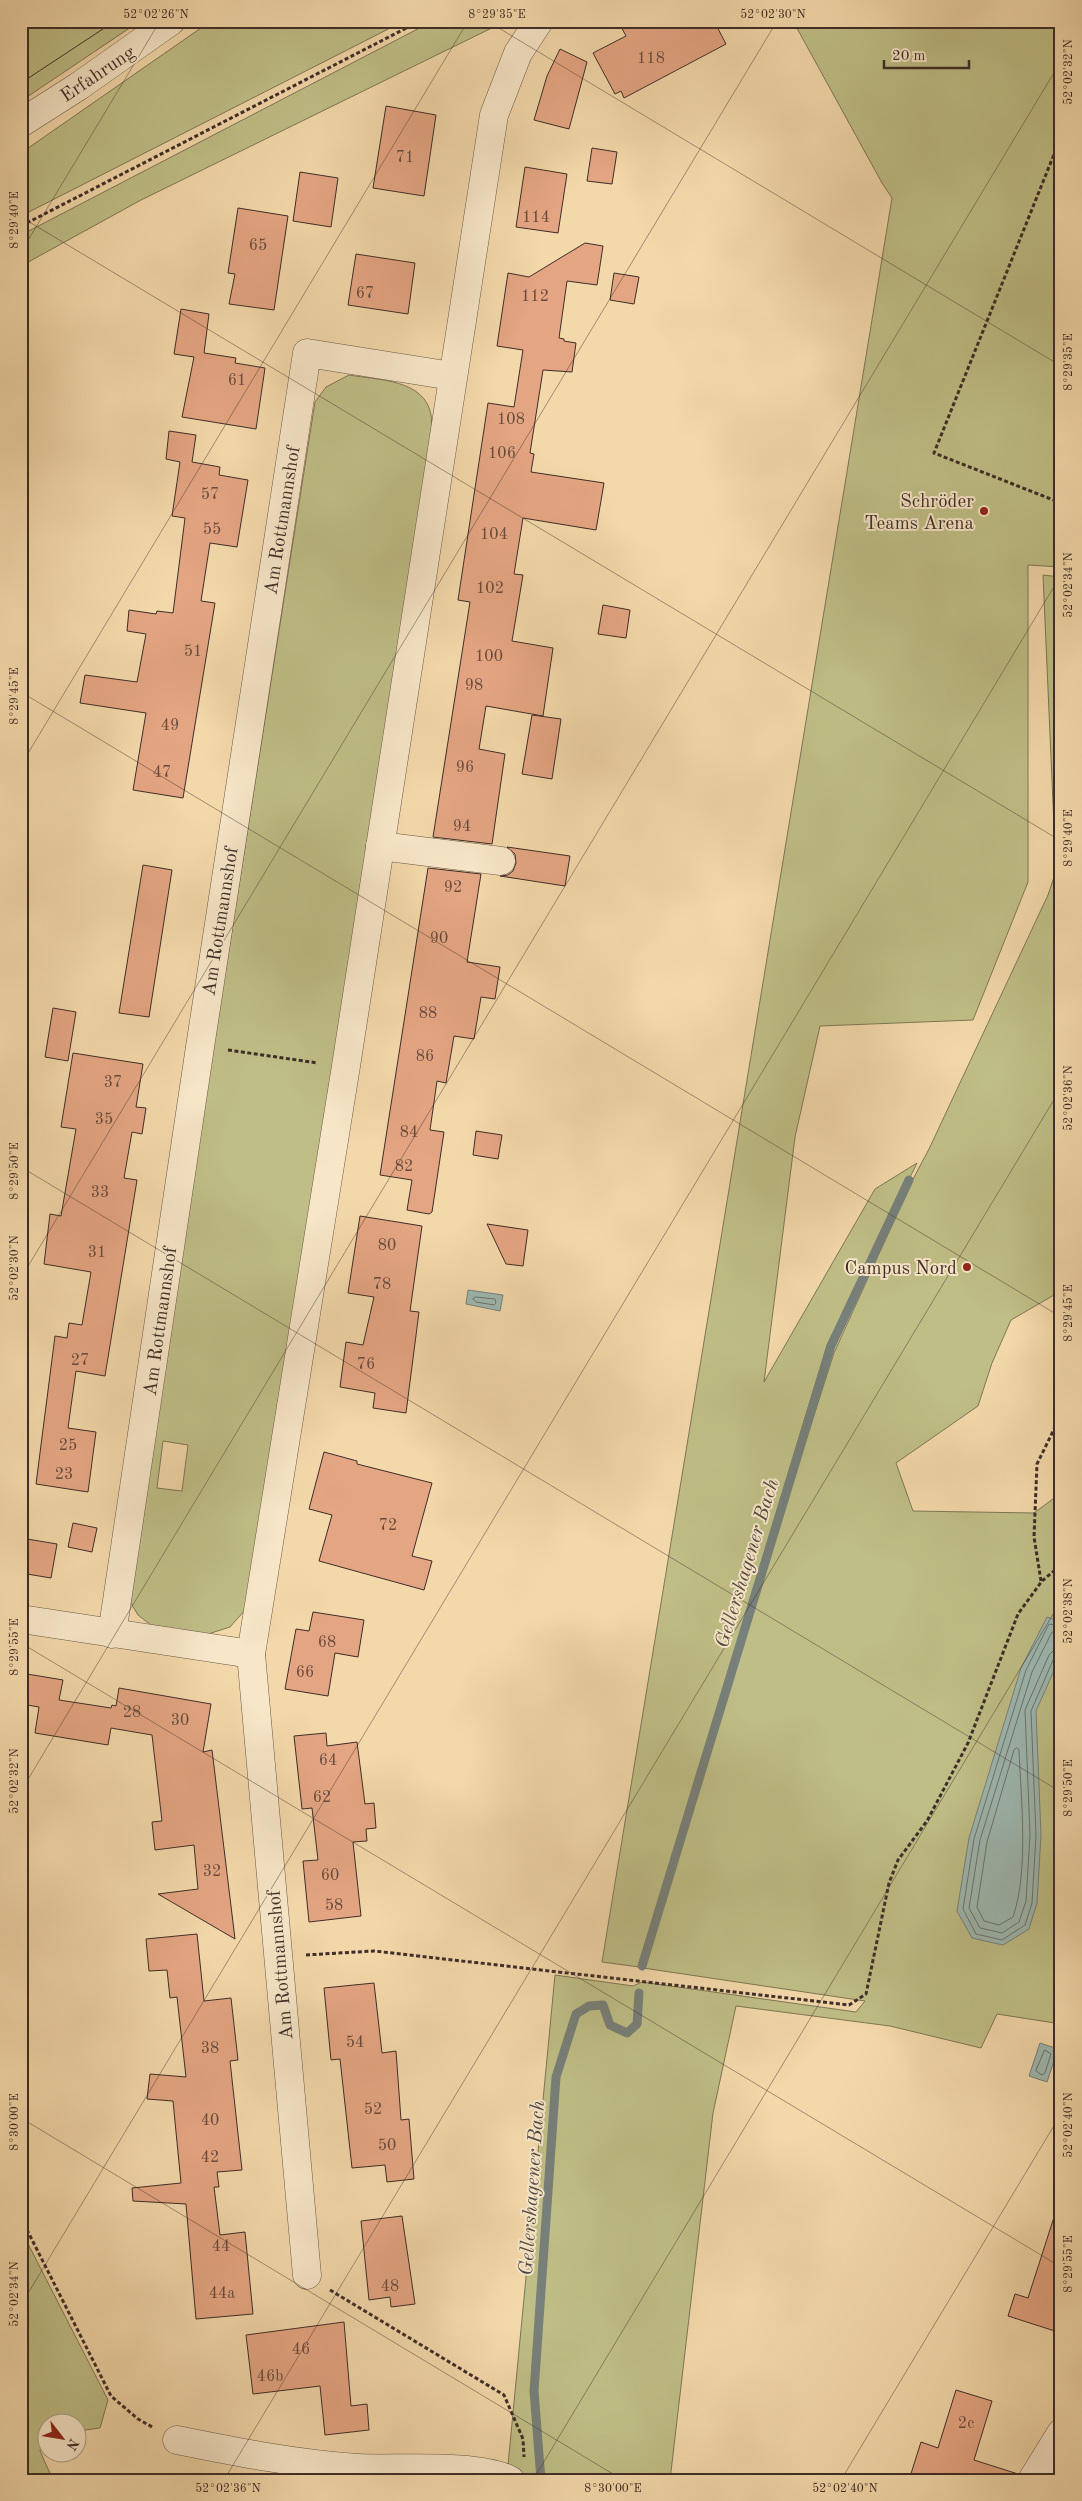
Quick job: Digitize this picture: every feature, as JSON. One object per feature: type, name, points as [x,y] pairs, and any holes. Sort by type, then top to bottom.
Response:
[{"type":"street","name":"Erfahrung","points":[[21,123],[79,86],[171,21]]},
{"type":"street","name":"Am Rottmannshof","points":[[308,2275],[251,1654],[346,1066],[494,115],[518,54],[539,21]]},
{"type":"street","name":"Am Rottmannshof","points":[[112,1634],[307,353],[452,376]]},
{"type":"street","points":[[380,846],[501,861]]},
{"type":"street","points":[[21,1619],[251,1654]]},
{"type":"street","points":[[1032,2480],[1061,2433]]},
{"type":"street","points":[[177,2440],[280,2459],[358,2468],[478,2471],[501,2475],[518,2472]]},
{"type":"path","points":[[21,226],[420,21]]},
{"type":"path","points":[[1061,137],[934,453],[1061,504]]},
{"type":"path","points":[[200,1047],[346,1066]]},
{"type":"path","points":[[1042,1581],[1034,1537],[1037,1464],[1061,1415]]},
{"type":"path","points":[[278,1957],[374,1950],[630,1978],[807,2002],[849,2004],[866,1994],[889,1883],[898,1860],[927,1821],[964,1752],[1018,1614],[1042,1581],[1061,1565]]},
{"type":"path","points":[[21,2218],[111,2396],[138,2419],[177,2440]]},
{"type":"path","points":[[308,2275],[369,2315],[504,2394],[523,2439],[518,2472]]},
{"type":"shaded area","points":[[21,21],[140,21],[21,101]]},
{"type":"shaded area","points":[[211,21],[404,21],[21,216],[21,153]]},
{"type":"shaded area","points":[[433,21],[506,21],[141,200],[21,266],[21,235]]},
{"type":"shaded area","points":[[793,21],[1061,21],[1061,567],[1028,565],[1028,882],[973,1020],[820,1026],[795,1137],[764,1382],[875,1189],[917,1163],[827,1345],[639,1967],[602,1962],[892,198]]},
{"type":"shaded area","points":[[349,375],[398,383],[420,394],[427,403],[432,423],[252,1582],[246,1609],[230,1627],[205,1635],[156,1629],[138,1615],[129,1600],[129,1584],[315,402],[326,387]],"holes":[[[163,1441],[188,1445],[182,1491],[157,1488]]]},
{"type":"shaded area","name":"Campus Nord","points":[[1043,575],[1061,577],[1061,1291],[1011,1320],[992,1363],[978,1406],[896,1463],[913,1511],[1034,1513],[1061,1493],[1061,2024],[997,2014],[981,2048],[890,2026],[736,2006],[713,2113],[670,2480],[511,2480],[508,2465],[555,1975],[633,1986],[642,1982],[856,2012],[865,2001],[643,1968],[791,1486],[834,1353],[912,1181],[929,1149],[1048,895],[1056,871]]},
{"type":"shaded area","points":[[21,2230],[108,2400],[100,2428],[88,2430],[88,2414],[38,2414],[38,2464],[46,2464],[53,2480],[21,2480]]},
{"type":"water","points":[[468,1290],[503,1295],[500,1311],[466,1304]]},
{"type":"water","points":[[1047,1617],[1061,1622],[1061,1655],[1036,1711],[1041,1835],[1037,1903],[1029,1929],[1003,1945],[972,1938],[957,1911],[969,1838],[1021,1668]]},
{"type":"water","points":[[1040,2043],[1058,2049],[1047,2082],[1029,2076]]},
{"type":"building","points":[[618,21],[714,21],[726,44],[624,98],[621,91],[615,94],[593,53],[626,36]]},
{"type":"building","points":[[560,49],[587,62],[569,129],[534,120],[547,76]]},
{"type":"building","points":[[386,106],[436,115],[424,196],[373,188]]},
{"type":"building","points":[[592,148],[617,152],[612,184],[587,181]]},
{"type":"building","points":[[525,167],[567,174],[558,233],[516,227]]},
{"type":"building","points":[[300,172],[338,178],[331,227],[293,221]]},
{"type":"building","points":[[238,208],[288,216],[274,310],[229,304],[235,274],[228,273]]},
{"type":"building","points":[[585,243],[603,246],[597,285],[567,281],[559,338],[576,343],[572,372],[543,370],[530,453],[534,454],[531,472],[604,483],[596,530],[523,518],[514,574],[523,575],[512,641],[553,648],[543,716],[486,706],[479,749],[505,754],[492,844],[433,837],[470,602],[458,600],[488,403],[514,407],[523,350],[497,346],[508,273],[529,277]]},
{"type":"building","points":[[356,254],[415,263],[408,314],[348,305]]},
{"type":"building","points":[[614,273],[639,277],[634,304],[610,300]]},
{"type":"building","points":[[181,309],[209,314],[204,353],[236,358],[235,363],[265,368],[256,429],[182,417],[194,357],[174,354]]},
{"type":"building","points":[[169,431],[196,435],[192,462],[220,467],[219,475],[248,480],[237,547],[210,543],[201,601],[215,603],[183,798],[133,790],[146,713],[80,703],[85,675],[137,682],[146,634],[127,631],[129,610],[156,614],[157,611],[173,613],[185,518],[172,516],[180,462],[166,459]]},
{"type":"building","points":[[603,605],[630,610],[626,638],[598,634]]},
{"type":"building","points":[[532,715],[561,719],[552,779],[522,774]]},
{"type":"building","points":[[507,847],[570,856],[565,886],[500,876],[508,875],[513,871],[516,863],[515,854]]},
{"type":"building","points":[[143,865],[172,870],[149,1017],[119,1013]]},
{"type":"building","points":[[428,868],[481,874],[467,962],[500,967],[495,999],[481,997],[474,1039],[454,1036],[446,1083],[437,1081],[430,1130],[444,1132],[432,1212],[429,1214],[407,1210],[412,1180],[380,1175]]},
{"type":"building","points":[[53,1008],[76,1012],[68,1061],[45,1057]]},
{"type":"building","points":[[73,1053],[143,1064],[136,1107],[146,1108],[142,1134],[132,1132],[124,1178],[137,1180],[105,1376],[76,1371],[68,1428],[96,1432],[88,1492],[36,1484],[55,1336],[67,1338],[69,1323],[82,1325],[91,1272],[44,1264],[50,1214],[61,1216],[76,1129],[61,1127]]},
{"type":"building","points":[[476,1131],[502,1135],[498,1159],[473,1155]]},
{"type":"building","points":[[360,1216],[422,1226],[410,1311],[419,1312],[406,1413],[373,1408],[375,1393],[340,1387],[346,1342],[363,1345],[374,1297],[348,1293]]},
{"type":"building","points":[[487,1224],[528,1230],[523,1266],[506,1264]]},
{"type":"building","points":[[324,1452],[357,1461],[357,1464],[432,1483],[412,1556],[432,1561],[424,1590],[319,1561],[332,1515],[309,1509]]},
{"type":"building","points":[[73,1523],[97,1528],[92,1552],[68,1547]]},
{"type":"building","points":[[21,1538],[57,1544],[51,1578],[21,1573]]},
{"type":"building","points":[[313,1612],[364,1620],[358,1657],[335,1653],[328,1696],[285,1689],[296,1629],[309,1631]]},
{"type":"building","points":[[21,1673],[63,1680],[59,1700],[111,1708],[112,1705],[116,1706],[119,1688],[211,1704],[203,1752],[212,1750],[235,1939],[158,1894],[198,1889],[194,1845],[155,1850],[152,1822],[162,1821],[152,1735],[111,1728],[108,1745],[35,1733],[39,1707],[21,1704]]},
{"type":"building","points":[[326,1733],[327,1746],[357,1742],[365,1804],[374,1803],[376,1828],[366,1829],[367,1841],[353,1842],[361,1916],[309,1922],[303,1861],[318,1860],[312,1808],[302,1809],[294,1736]]},
{"type":"building","points":[[197,1934],[204,2001],[231,1998],[238,2060],[230,2061],[242,2170],[217,2172],[219,2187],[214,2187],[220,2235],[245,2232],[253,2314],[196,2319],[186,2204],[133,2201],[132,2188],[181,2183],[173,2101],[147,2099],[150,2074],[186,2077],[177,1997],[170,1998],[167,1970],[149,1971],[146,1939]]},
{"type":"building","points":[[374,1983],[382,2053],[396,2051],[401,2120],[409,2119],[414,2179],[387,2182],[385,2165],[352,2168],[340,2059],[331,2060],[324,1988]]},
{"type":"building","points":[[1056,2211],[1061,2212],[1061,2333],[1008,2316],[1015,2294],[1028,2298]]},
{"type":"building","points":[[402,2216],[415,2304],[391,2307],[390,2297],[369,2300],[361,2221]]},
{"type":"building","points":[[344,2322],[351,2406],[367,2404],[369,2430],[325,2435],[320,2386],[253,2394],[246,2335]]},
{"type":"building","points":[[956,2390],[992,2401],[974,2460],[1018,2474],[1016,2480],[909,2480],[921,2442],[938,2448]]},
{"type":"waterway","name":"Gellershagener Bach","points":[[642,1966],[831,1346],[909,1180]]},
{"type":"waterway","name":"Gellershagener Bach","points":[[541,2480],[534,2391],[556,2077],[576,2014],[589,2006],[603,2005],[610,2025],[627,2033],[637,2024],[639,1993]]},
{"type":"tram line","points":[[21,30],[39,21]]},
{"type":"tram line","points":[[21,83],[115,21]]},
{"type":"place","name":"Schröder Teams Arena","points":[[984,511]]},
{"type":"place","name":"Campus Nord","points":[[967,1267]]}]
